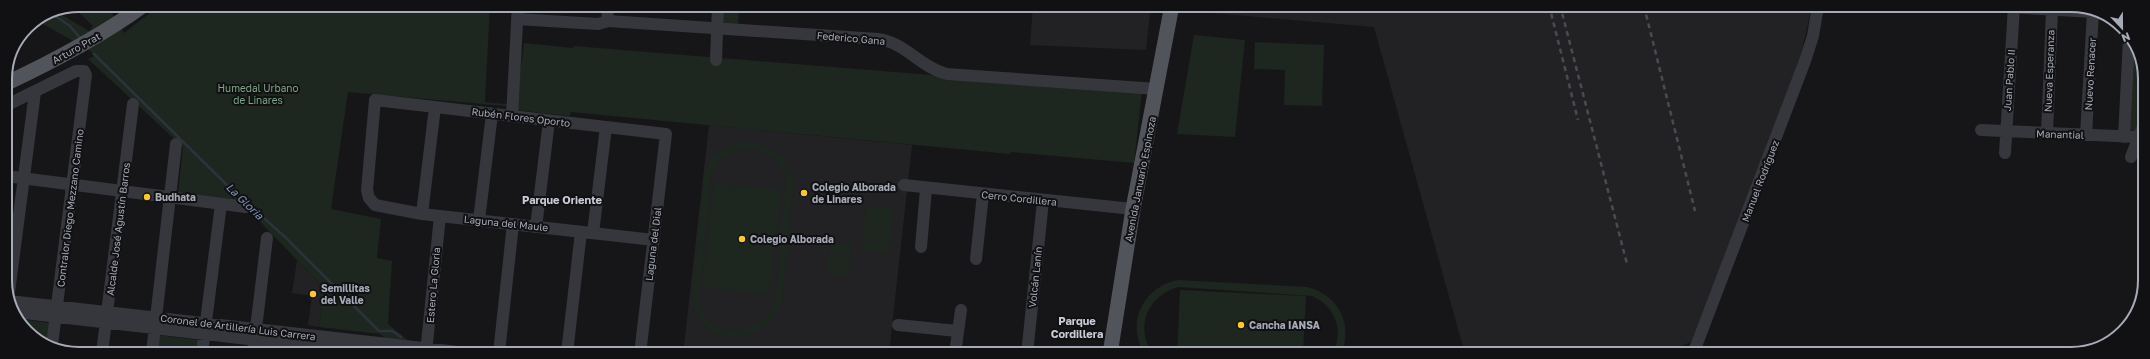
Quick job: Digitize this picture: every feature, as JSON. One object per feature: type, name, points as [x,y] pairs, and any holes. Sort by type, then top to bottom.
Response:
[{"type":"main road","name":"Arturo Prat","points":[[12,81],[81,47],[134,12]]},
{"type":"main road","name":"Avenida Januario Espinoza","points":[[1111,347],[1133,209],[1171,12]]},
{"type":"street","points":[[512,116],[518,12]]},
{"type":"street","points":[[607,12],[608,21]]},
{"type":"street","points":[[716,60],[718,12]]},
{"type":"street","name":"Manuel Rodríguez","points":[[1696,347],[1805,61],[1813,36],[1817,12]]},
{"type":"street","name":"Juan Pablo II","points":[[2005,154],[2014,12]]},
{"type":"street","name":"Nueva Esperanza","points":[[2047,133],[2052,12]]},
{"type":"street","name":"Nuevo Renacer","points":[[2086,135],[2094,16]]},
{"type":"street","name":"Federico Gana","points":[[518,19],[598,24],[608,21],[889,41],[937,71],[946,74],[1157,89]]},
{"type":"street","points":[[2124,137],[2129,45]]},
{"type":"street","name":"Contralor Diego Mezzano Camino","points":[[35,92],[76,71],[84,71],[87,79],[52,342]]},
{"type":"street","points":[[12,103],[35,92]]},
{"type":"street","points":[[12,233],[24,179],[35,92]]},
{"type":"street","name":"Rubén Flores Oporto","points":[[367,190],[375,100],[666,134]]},
{"type":"street","name":"Alcalde José Agustín Barros","points":[[103,347],[133,104]]},
{"type":"street","points":[[422,214],[435,107]]},
{"type":"street","points":[[479,220],[492,114]]},
{"type":"street","points":[[536,227],[549,121]]},
{"type":"street","points":[[568,347],[606,127]]},
{"type":"street","name":"Manantial","points":[[1981,130],[2138,137]]},
{"type":"street","name":"Laguna del Dial","points":[[641,347],[666,134]]},
{"type":"street","points":[[2131,157],[2138,137]]},
{"type":"street","points":[[153,347],[176,144]]},
{"type":"street","points":[[12,177],[246,207]]},
{"type":"street","name":"Cerro Cordillera","points":[[904,185],[926,189],[1133,209]]},
{"type":"street","points":[[921,247],[926,189]]},
{"type":"street","name":"Laguna del Maule","points":[[367,190],[369,198],[376,205],[422,214],[654,240]]},
{"type":"street","points":[[976,259],[983,194]]},
{"type":"street","name":"Volcán Lanín","points":[[1028,347],[1044,201]]},
{"type":"street","points":[[203,347],[221,204]]},
{"type":"street","name":"Estero La Gloria","points":[[427,347],[440,216]]},
{"type":"street","points":[[500,347],[513,224]]},
{"type":"street","points":[[254,347],[267,238]]},
{"type":"street","name":"Coronel de Artillería Luis Carrera","points":[[16,302],[56,312]]},
{"type":"street","points":[[956,347],[960,310]]},
{"type":"street","name":"Coronel de Artillería Luis Carrera","points":[[20,312],[56,312],[106,317],[255,335],[306,345],[330,347]]},
{"type":"street","points":[[898,325],[958,331]]},
{"type":"shaded area","points":[[1032,12],[1150,12],[1146,50],[1030,45]]},
{"type":"shaded area","points":[[1201,12],[1811,12],[1798,67],[1691,342],[1678,347],[1463,347],[1374,27]]},
{"type":"shaded area","name":"Colegio Alborada de Linares","points":[[709,125],[912,145],[890,347],[684,347]]},
{"type":"shaded area","name":"Semillitas del Valle","points":[[297,260],[324,288],[319,327],[308,325],[312,296],[292,293]]},
{"type":"green space","name":"Humedal Urbano de Linares","points":[[78,12],[111,12],[124,33],[151,12],[490,12],[485,102],[516,105],[524,43],[1142,92],[1134,163],[1011,152],[1010,154],[571,112],[570,116],[516,110],[516,107],[348,92],[331,209],[381,219],[377,258],[392,261],[388,324],[417,347],[396,347],[380,334],[319,327],[324,288],[239,200],[178,193],[183,147],[88,59],[94,56],[89,50],[42,23],[61,14],[89,31],[93,26]]},
{"type":"green space","points":[[723,12],[739,13],[738,25],[722,24]]},
{"type":"green space","points":[[1194,35],[1245,40],[1235,137],[1177,134]]},
{"type":"green space","points":[[1255,42],[1324,45],[1322,106],[1284,105],[1285,70],[1254,69]]},
{"type":"green space","points":[[2133,52],[2137,66],[2138,79],[2138,124],[2135,131],[2128,129]]},
{"type":"green space","points":[[746,142],[763,145],[778,153],[788,165],[794,182],[782,302],[773,318],[761,329],[746,335],[731,337],[717,333],[704,325],[696,313],[692,295],[704,175],[715,156],[726,148],[738,143]],"holes":[[[747,149],[768,154],[778,163],[782,168],[786,182],[775,301],[768,314],[758,323],[745,328],[733,330],[720,327],[710,321],[703,310],[700,296],[711,176],[717,165],[730,154]]]},
{"type":"green space","name":"Colegio Alborada","points":[[714,183],[781,190],[769,295],[702,287]]},
{"type":"green space","points":[[866,206],[893,208],[889,253],[862,251]]},
{"type":"green space","points":[[830,242],[851,244],[849,277],[827,275]]},
{"type":"green space","points":[[1178,280],[1307,287],[1327,296],[1340,311],[1344,320],[1345,330],[1343,347],[1335,347],[1338,337],[1336,320],[1332,313],[1320,300],[1312,296],[1179,287],[1168,291],[1159,297],[1152,305],[1147,313],[1145,323],[1145,333],[1149,347],[1141,347],[1137,330],[1141,308],[1147,298],[1155,290]]},
{"type":"green space","name":"Cancha IANSA","points":[[1180,290],[1306,296],[1303,347],[1177,347]]},
{"type":"green space","points":[[26,320],[50,323],[48,339],[35,330]]},
{"type":"green space","points":[[158,335],[199,340],[198,347],[157,347]]},
{"type":"waterway","points":[[55,16],[70,26],[81,39]]},
{"type":"waterway","name":"La Gloria","points":[[94,54],[226,184],[285,237],[379,331],[392,331],[401,337]]},
{"type":"railway","points":[[1551,12],[1578,120]]},
{"type":"railway","points":[[1562,12],[1627,264]]},
{"type":"railway","points":[[1645,12],[1695,211]]},
{"type":"place","name":"Colegio Alborada de Linares","points":[[804,193]]},
{"type":"place","name":"Budhata","points":[[147,197]]},
{"type":"place","name":"Colegio Alborada","points":[[742,239]]},
{"type":"place","name":"Semillitas del Valle","points":[[313,294]]},
{"type":"place","name":"Cancha IANSA","points":[[1241,325]]},
{"type":"district","name":"Parque Oriente","points":[[562,199]]},
{"type":"district","name":"Parque Cordillera","points":[[1077,326]]}]
